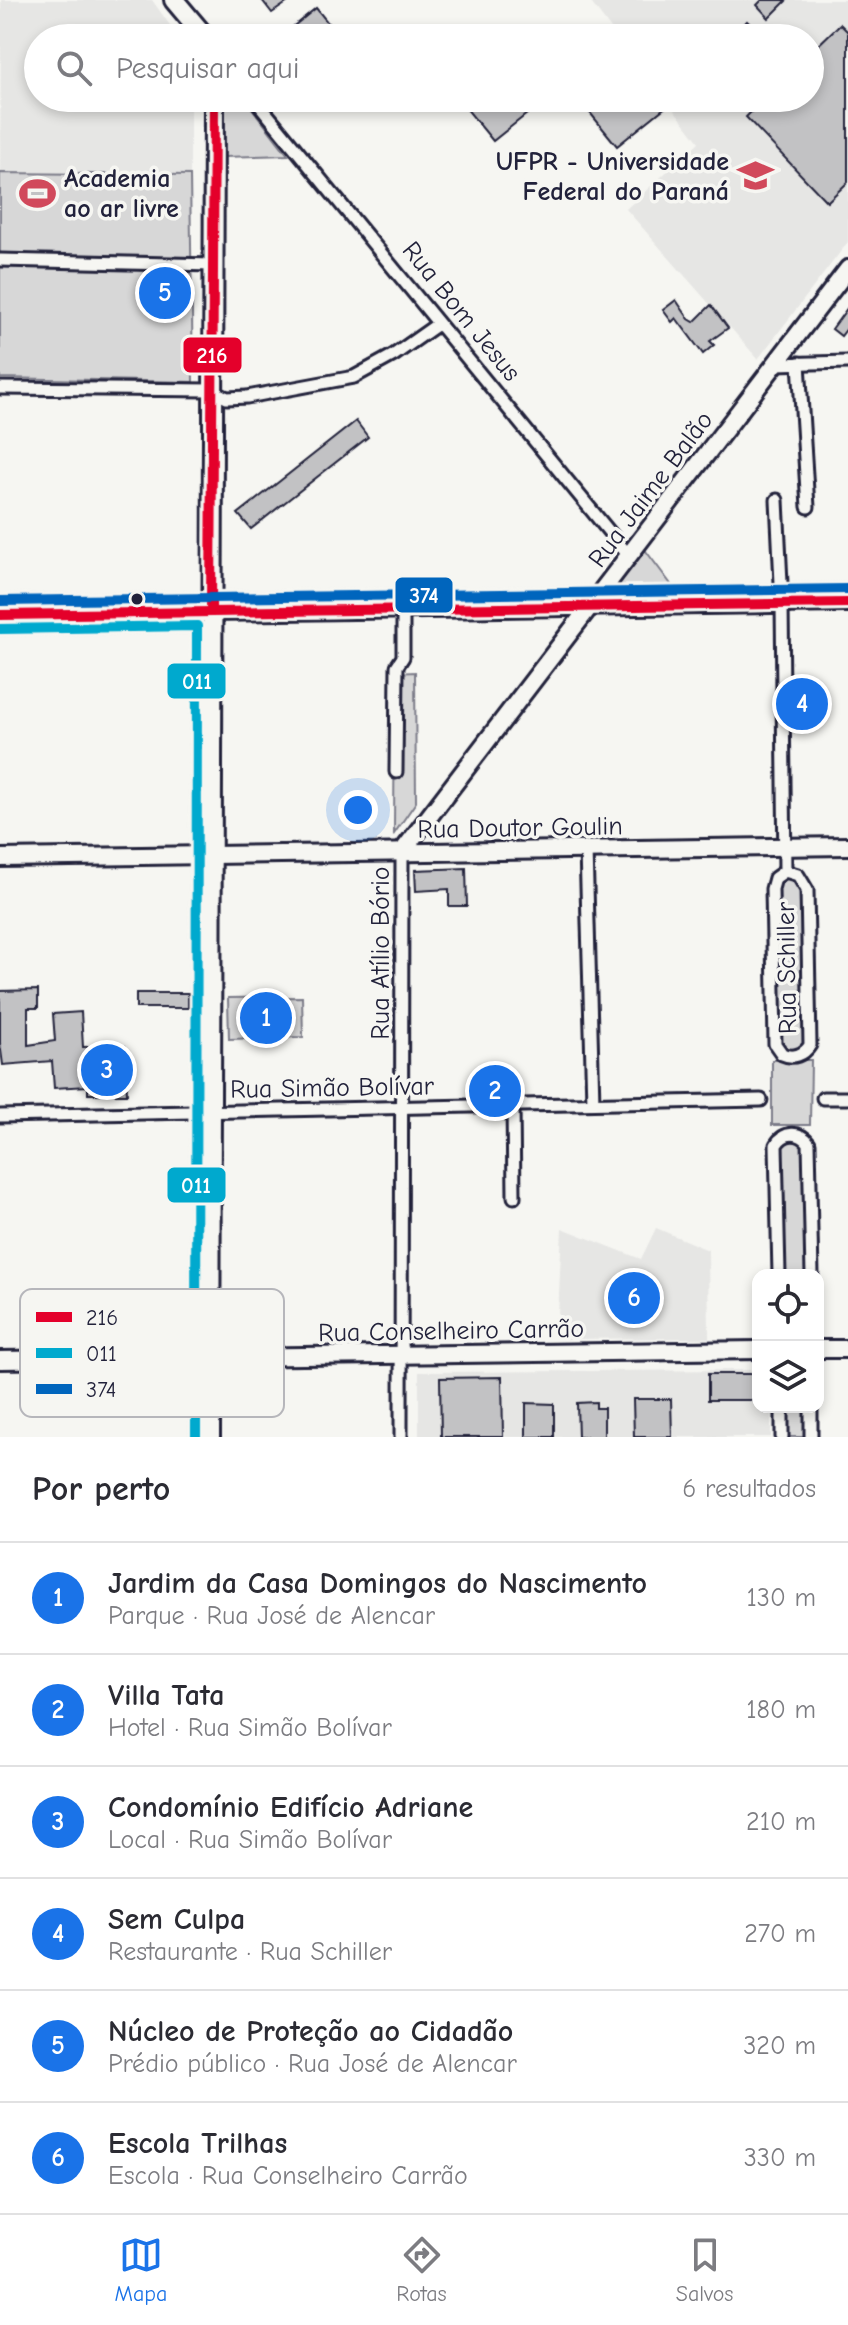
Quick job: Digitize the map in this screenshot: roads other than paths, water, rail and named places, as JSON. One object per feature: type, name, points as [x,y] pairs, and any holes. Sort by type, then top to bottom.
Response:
[{"type":"main road","points":[[174,0],[194,24]]},
{"type":"main road","points":[[210,1289],[214,112]]},
{"type":"main road","points":[[0,615],[211,612]]},
{"type":"street","name":"Rua Bom Jesus","points":[[265,112],[629,556]]},
{"type":"street","points":[[0,260],[213,265]]},
{"type":"street","name":"Rua Jaime Balão","points":[[402,852],[848,269]]},
{"type":"street","points":[[0,388],[211,390],[227,398],[247,397],[354,377],[394,355],[438,324]]},
{"type":"street","points":[[776,364],[848,362]]},
{"type":"street","points":[[799,363],[808,507]]},
{"type":"street","name":"Rua Schiller","points":[[777,500],[782,604],[785,871]]},
{"type":"street","points":[[211,612],[848,603]]},
{"type":"street","points":[[551,607],[559,625],[560,646]]},
{"type":"street","points":[[396,772],[397,666],[403,657],[403,609]]},
{"type":"street","name":"Rua Doutor Goulin","points":[[0,858],[848,846]]},
{"type":"street","points":[[586,850],[593,1103]]},
{"type":"street","name":"Rua Atílio Bório","points":[[401,1437],[402,852]]},
{"type":"street","name":"Rua Schiller","points":[[785,871],[798,875],[807,890],[810,1045],[803,1053],[793,1056],[782,1054],[775,1044],[772,889],[775,878],[785,871]]},
{"type":"street","points":[[823,1098],[848,1098]]},
{"type":"street","name":"Rua Simão Bolívar","points":[[0,1116],[761,1100]]},
{"type":"street","points":[[513,1105],[514,1197]]},
{"type":"street","points":[[779,1269],[776,1145],[784,1136],[792,1134],[805,1138],[809,1143],[812,1269]]},
{"type":"street","points":[[824,1349],[848,1349]]},
{"type":"street","name":"Rua Conselheiro Carrão","points":[[284,1357],[752,1350]]},
{"type":"street","name":"Rua Conselheiro Carrão","points":[[0,1360],[20,1360]]},
{"type":"street","points":[[782,1413],[782,1437]]},
{"type":"street","points":[[811,1413],[811,1437]]},
{"type":"place","name":"UFPR - Universidade Federal do Paraná","points":[[755,176]]},
{"type":"place","name":"Academia ao ar livre","points":[[38,193]]},
{"type":"place","name":"Núcleo de Proteção ao Cidadão","points":[[165,293]]},
{"type":"place","name":"Sem Culpa","points":[[802,704]]},
{"type":"place","name":"Jardim da Casa Domingos do Nascimento","points":[[266,1018]]},
{"type":"place","name":"Condomínio Edifício Adriane","points":[[107,1070]]},
{"type":"place","name":"Villa Tata","points":[[495,1091]]},
{"type":"place","name":"Escola Trilhas","points":[[634,1298]]}]
